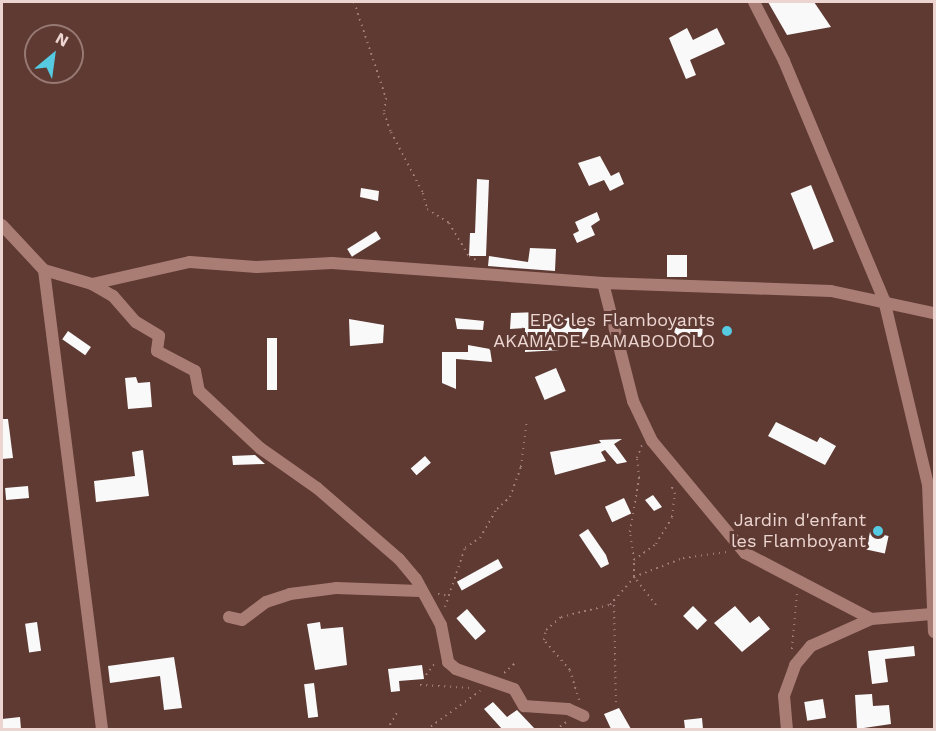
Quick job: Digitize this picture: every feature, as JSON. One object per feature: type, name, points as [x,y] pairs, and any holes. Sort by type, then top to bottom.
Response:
[{"type":"street","points":[[754,2],[784,61],[884,300],[928,484],[934,632]]},
{"type":"street","points":[[2,225],[44,270],[92,284],[113,296],[136,322],[159,336],[157,351],[195,371],[199,391],[260,448],[317,488],[399,558],[441,625],[448,662],[456,669],[494,679],[514,688],[524,706],[568,709],[584,716]]},
{"type":"street","points":[[92,284],[189,262],[257,267],[332,263],[603,283],[831,291],[884,300],[934,313]]},
{"type":"street","points":[[44,270],[102,729]]},
{"type":"street","points":[[603,283],[633,401],[647,430],[745,553],[794,582],[871,619]]},
{"type":"street","points":[[229,617],[242,620],[266,602],[290,594],[336,588],[420,591]]},
{"type":"street","points":[[787,729],[784,696],[795,664],[811,646],[871,619],[933,612]]},
{"type":"path","points":[[354,2],[386,98],[384,113],[391,132],[423,193],[428,209],[449,223],[469,256],[502,276]]},
{"type":"path","points":[[441,625],[465,548],[480,538],[497,509],[510,497],[521,466],[527,419]]},
{"type":"path","points":[[647,430],[637,458],[639,478],[630,532],[634,577],[656,605]]},
{"type":"path","points":[[634,560],[656,544],[672,517],[675,494],[668,477]]},
{"type":"path","points":[[584,716],[570,670],[544,639],[546,630],[561,617],[610,604],[634,577],[683,558],[745,553]]},
{"type":"path","points":[[794,582],[798,603],[792,634],[795,664]]},
{"type":"path","points":[[614,599],[616,705]]},
{"type":"path","points":[[494,679],[515,663]]},
{"type":"path","points":[[420,685],[482,689],[426,729]]},
{"type":"path","points":[[387,729],[398,711]]},
{"type":"path","points":[[120,729],[138,729]]},
{"type":"building","points":[[768,2],[814,2],[831,27],[787,35]]},
{"type":"building","points":[[687,28],[693,40],[717,28],[725,44],[690,60],[696,75],[686,79],[669,38]]},
{"type":"building","points":[[600,156],[611,176],[619,172],[624,184],[610,191],[604,180],[589,186],[578,163]]},
{"type":"building","points":[[477,179],[489,180],[486,256],[469,256],[470,233],[475,233]]},
{"type":"building","points":[[811,185],[834,242],[813,250],[791,193]]},
{"type":"building","points":[[361,188],[379,191],[378,201],[360,197]]},
{"type":"building","points":[[597,212],[600,220],[591,226],[595,235],[577,243],[573,234],[579,231],[575,222]]},
{"type":"building","points":[[376,231],[381,239],[352,257],[347,249]]},
{"type":"building","points":[[530,248],[556,249],[555,271],[488,266],[489,256],[528,262]]},
{"type":"building","points":[[667,255],[687,255],[687,277],[667,277]]},
{"type":"building","points":[[539,312],[539,316],[574,318],[590,327],[579,346],[561,335],[560,350],[525,352],[525,328],[510,329],[511,313]]},
{"type":"building","points":[[675,316],[703,317],[702,337],[674,336]]},
{"type":"building","points":[[455,318],[484,321],[483,330],[457,329]]},
{"type":"building","points":[[349,319],[384,325],[383,343],[350,346]]},
{"type":"building","points":[[68,331],[91,347],[85,355],[62,339]]},
{"type":"building","points":[[267,338],[277,338],[277,390],[267,390]]},
{"type":"building","points":[[468,345],[490,349],[492,362],[456,359],[456,389],[442,383],[442,352],[468,352]]},
{"type":"building","points":[[556,368],[566,391],[545,400],[535,377]]},
{"type":"building","points":[[136,377],[138,383],[150,382],[152,407],[128,409],[125,378]]},
{"type":"building","points":[[2,419],[8,419],[13,458],[2,459]]},
{"type":"building","points":[[776,422],[817,442],[820,437],[836,446],[825,465],[768,436]]},
{"type":"building","points":[[622,439],[614,444],[627,462],[617,464],[605,450],[601,452],[606,461],[555,475],[550,452],[601,443],[599,440]]},
{"type":"building","points":[[143,450],[149,496],[96,502],[94,481],[135,476],[132,452]]},
{"type":"building","points":[[255,455],[265,464],[233,465],[232,456]]},
{"type":"building","points":[[425,456],[431,463],[417,475],[411,468]]},
{"type":"building","points":[[28,486],[29,498],[6,500],[5,488]]},
{"type":"building","points":[[653,495],[662,507],[654,511],[645,500]]},
{"type":"building","points":[[624,498],[631,513],[612,522],[605,507]]},
{"type":"building","points":[[588,529],[606,555],[609,564],[601,568],[579,535]]},
{"type":"building","points":[[870,532],[889,536],[885,554],[866,550]]},
{"type":"building","points":[[498,559],[503,568],[462,591],[457,582]]},
{"type":"building","points":[[693,606],[707,620],[697,630],[683,616]]},
{"type":"building","points":[[735,606],[750,623],[759,616],[770,629],[742,652],[714,623]]},
{"type":"building","points":[[467,609],[486,631],[475,640],[456,618]]},
{"type":"building","points":[[37,622],[41,651],[29,652],[25,624]]},
{"type":"building","points":[[320,622],[321,629],[343,627],[347,665],[315,670],[307,624]]},
{"type":"building","points":[[914,646],[915,656],[885,659],[888,682],[872,684],[868,651]]},
{"type":"building","points":[[174,657],[182,708],[164,710],[160,676],[110,683],[108,666]]},
{"type":"building","points":[[422,665],[424,679],[399,681],[400,691],[391,692],[388,669]]},
{"type":"building","points":[[314,683],[318,717],[308,718],[304,684]]},
{"type":"building","points":[[872,694],[873,706],[889,705],[891,724],[857,729],[855,695]]},
{"type":"building","points":[[823,699],[826,718],[807,721],[804,702]]},
{"type":"building","points":[[493,702],[507,717],[517,710],[535,729],[502,729],[484,709]]},
{"type":"building","points":[[619,708],[631,729],[611,729],[604,714]]},
{"type":"building","points":[[20,717],[21,729],[2,729],[2,719]]},
{"type":"building","points":[[702,718],[703,729],[685,729],[684,720]]},
{"type":"place","name":"EPC les Flamboyants AKAMADE-BAMABODOLO","points":[[727,331]]},
{"type":"place","name":"Jardin d'enfant les Flamboyant","points":[[878,531]]}]
